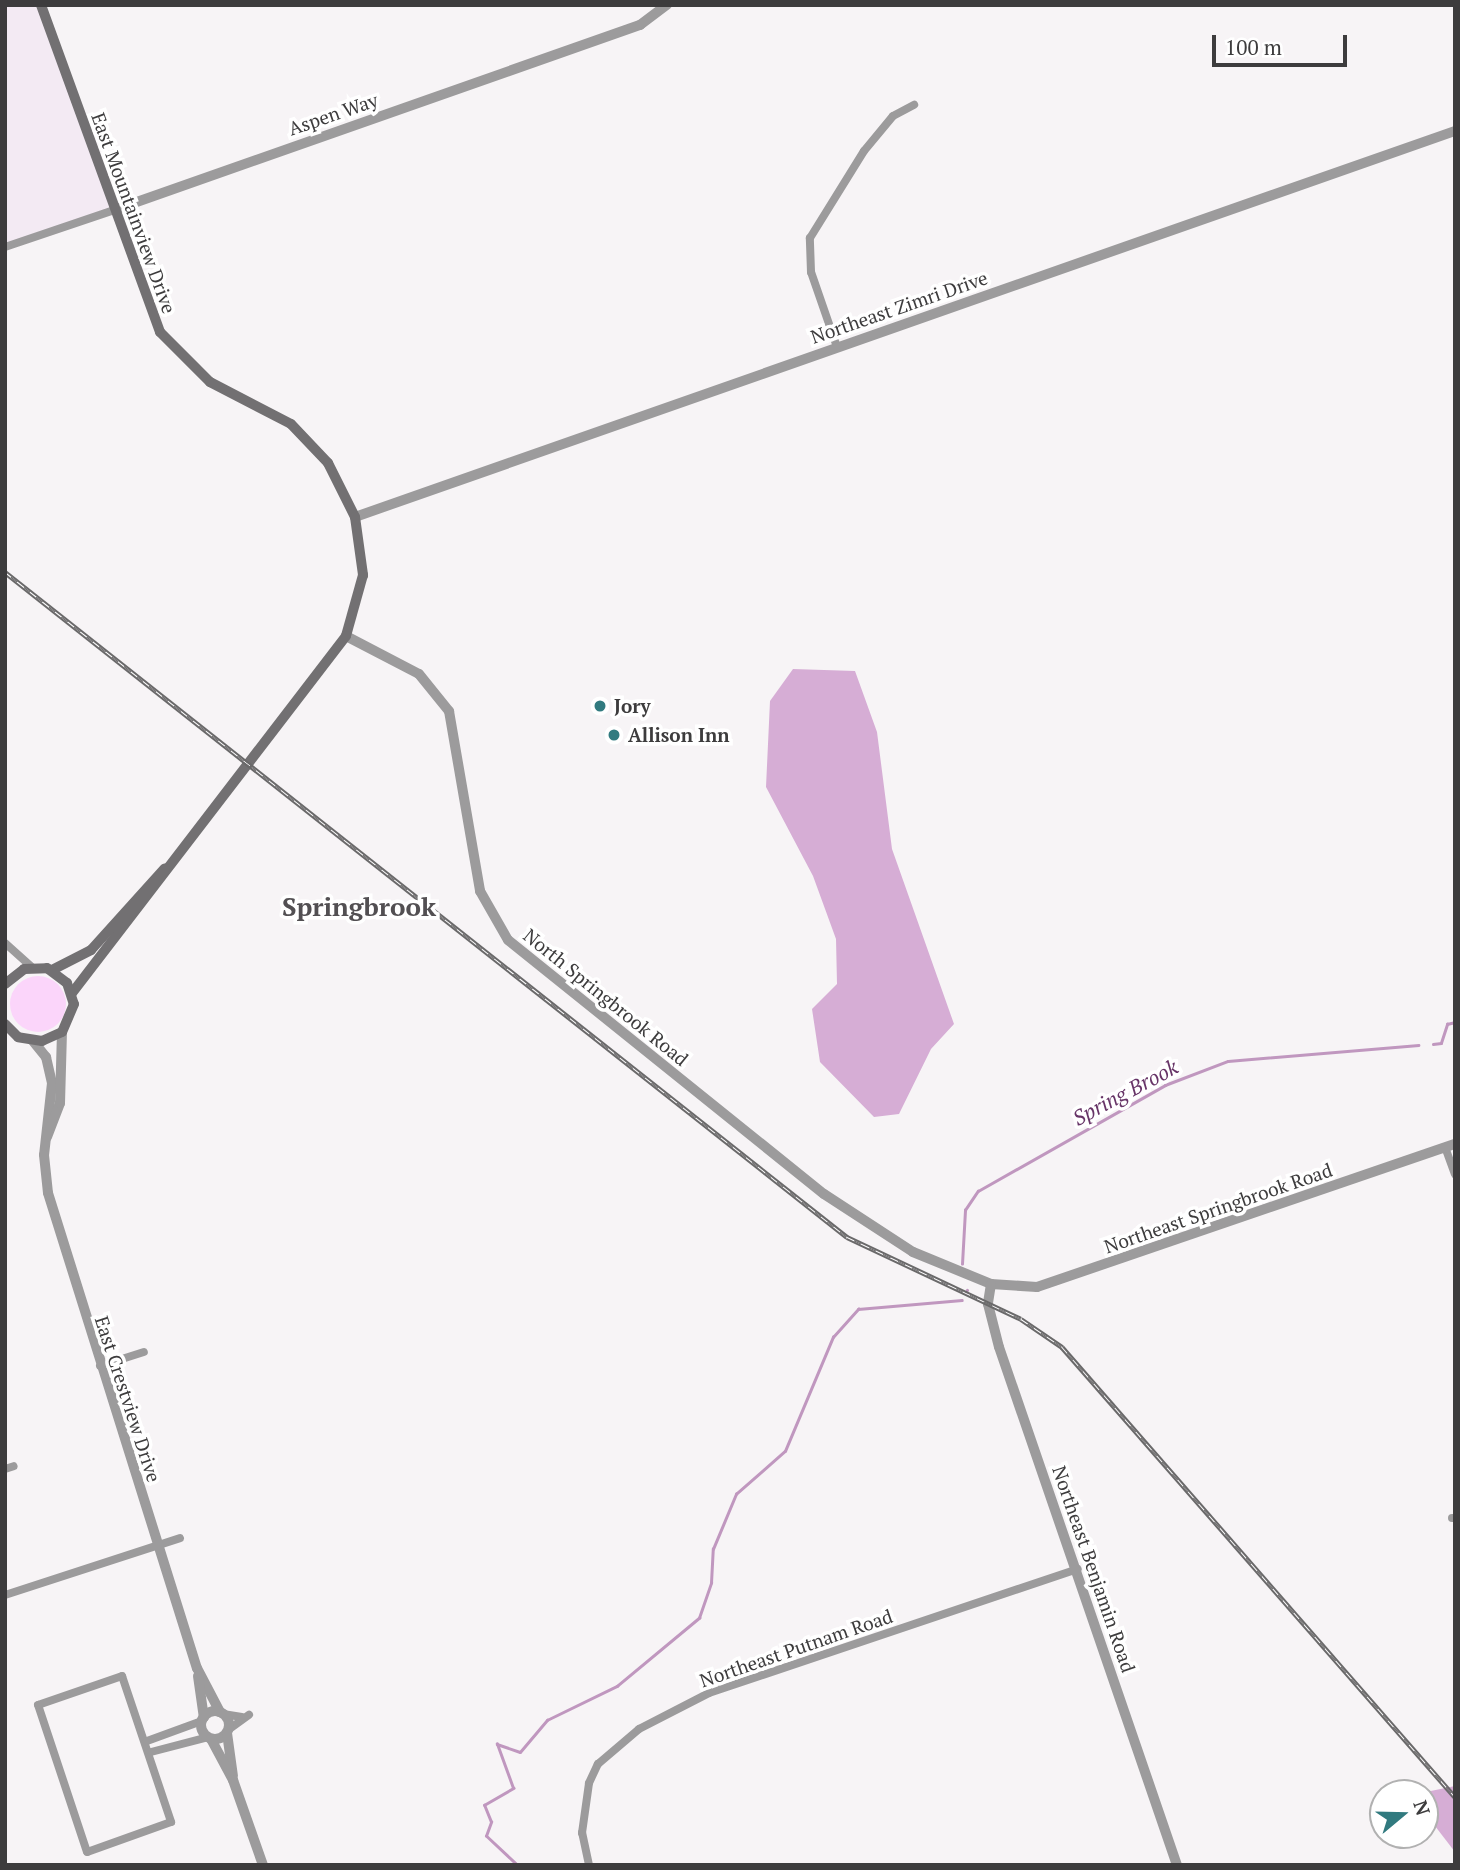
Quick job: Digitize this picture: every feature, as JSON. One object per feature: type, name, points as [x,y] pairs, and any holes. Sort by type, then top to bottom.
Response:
[{"type":"main road","name":"East Mountainview Drive","points":[[41,5],[151,314],[174,351],[225,393],[306,436],[339,479],[355,516],[363,575],[346,636]]},
{"type":"main road","points":[[72,993],[164,868],[346,636]]},
{"type":"main road","points":[[6,983],[32,967],[52,970],[91,950],[164,868]]},
{"type":"main road","points":[[5,1039],[18,1037],[33,1041],[62,1032],[73,1012],[72,993],[52,970]]},
{"type":"main road","points":[[5,1024],[18,1037]]},
{"type":"street","name":"Aspen Way","points":[[5,247],[640,25],[667,5]]},
{"type":"street","points":[[837,347],[811,272],[810,238],[864,151],[893,116],[914,105]]},
{"type":"street","name":"Northeast Zimri Drive","points":[[355,516],[1455,131]]},
{"type":"street","name":"North Springbrook Road","points":[[346,636],[419,674],[449,711],[480,891],[508,940],[863,1223],[991,1284]]},
{"type":"street","points":[[5,943],[32,967]]},
{"type":"street","points":[[5,970],[6,983]]},
{"type":"street","name":"East Crestview Drive","points":[[46,1138],[60,1103],[62,1032]]},
{"type":"street","name":"East Crestview Drive","points":[[33,1041],[46,1057],[52,1083],[46,1138],[46,1183],[100,1366],[197,1668],[228,1732]]},
{"type":"street","points":[[1450,1146],[1455,1174]]},
{"type":"street","name":"Northeast Springbrook Road","points":[[991,1284],[1025,1289],[1055,1283],[1450,1146]]},
{"type":"street","name":"Northeast Benjamin Road","points":[[991,1284],[988,1304],[999,1347],[1078,1569],[1177,1865]]},
{"type":"street","points":[[100,1366],[144,1352]]},
{"type":"street","points":[[5,1469],[15,1466]]},
{"type":"street","points":[[5,1595],[180,1538]]},
{"type":"street","name":"Northeast Putnam Road","points":[[589,1865],[582,1833],[589,1783],[614,1746],[639,1729],[709,1693],[1078,1569]]},
{"type":"street","name":"East Crestview Drive","points":[[197,1668],[203,1719],[209,1738]]},
{"type":"street","points":[[122,1676],[151,1752],[171,1822],[87,1852],[38,1705],[122,1676]]},
{"type":"street","points":[[147,1741],[221,1713],[245,1716],[228,1732],[151,1752]]},
{"type":"street","points":[[228,1732],[233,1780]]},
{"type":"street","points":[[209,1738],[233,1780],[263,1865]]},
{"type":"shaded area","points":[[5,5],[43,5],[114,210],[5,248]]},
{"type":"shaded area","points":[[793,669],[855,671],[877,732],[892,849],[954,1024],[931,1049],[899,1114],[874,1117],[820,1062],[812,1009],[837,984],[836,939],[813,876],[766,787],[770,701]]},
{"type":"shaded area","points":[[32,976],[44,976],[54,980],[62,988],[66,1004],[62,1020],[54,1028],[44,1032],[32,1032],[22,1028],[14,1020],[10,1010],[10,998],[14,988],[22,980]]},
{"type":"shaded area","points":[[1455,1786],[1455,1852],[1439,1831],[1439,1789]]},
{"type":"waterway","name":"Spring Brook","points":[[1433,1044],[1441,1043],[1447,1024],[1455,1022]]},
{"type":"waterway","name":"Spring Brook","points":[[962,1264],[965,1210],[978,1191],[1165,1085],[1228,1061],[1418,1045]]},
{"type":"waterway","name":"Spring Brook","points":[[517,1865],[486,1836],[491,1822],[484,1805],[513,1788],[497,1744],[520,1752],[547,1720],[617,1686],[699,1618],[711,1583],[713,1549],[736,1494],[785,1451],[833,1337],[858,1309],[962,1300]]},
{"type":"railway","points":[[5,572],[847,1237],[1021,1319],[1062,1347],[1455,1797]]},
{"type":"place","name":"Jory","points":[[600,706]]},
{"type":"place","name":"Allison Inn","points":[[614,735]]},
{"type":"district","name":"Springbrook","points":[[359,907]]}]
